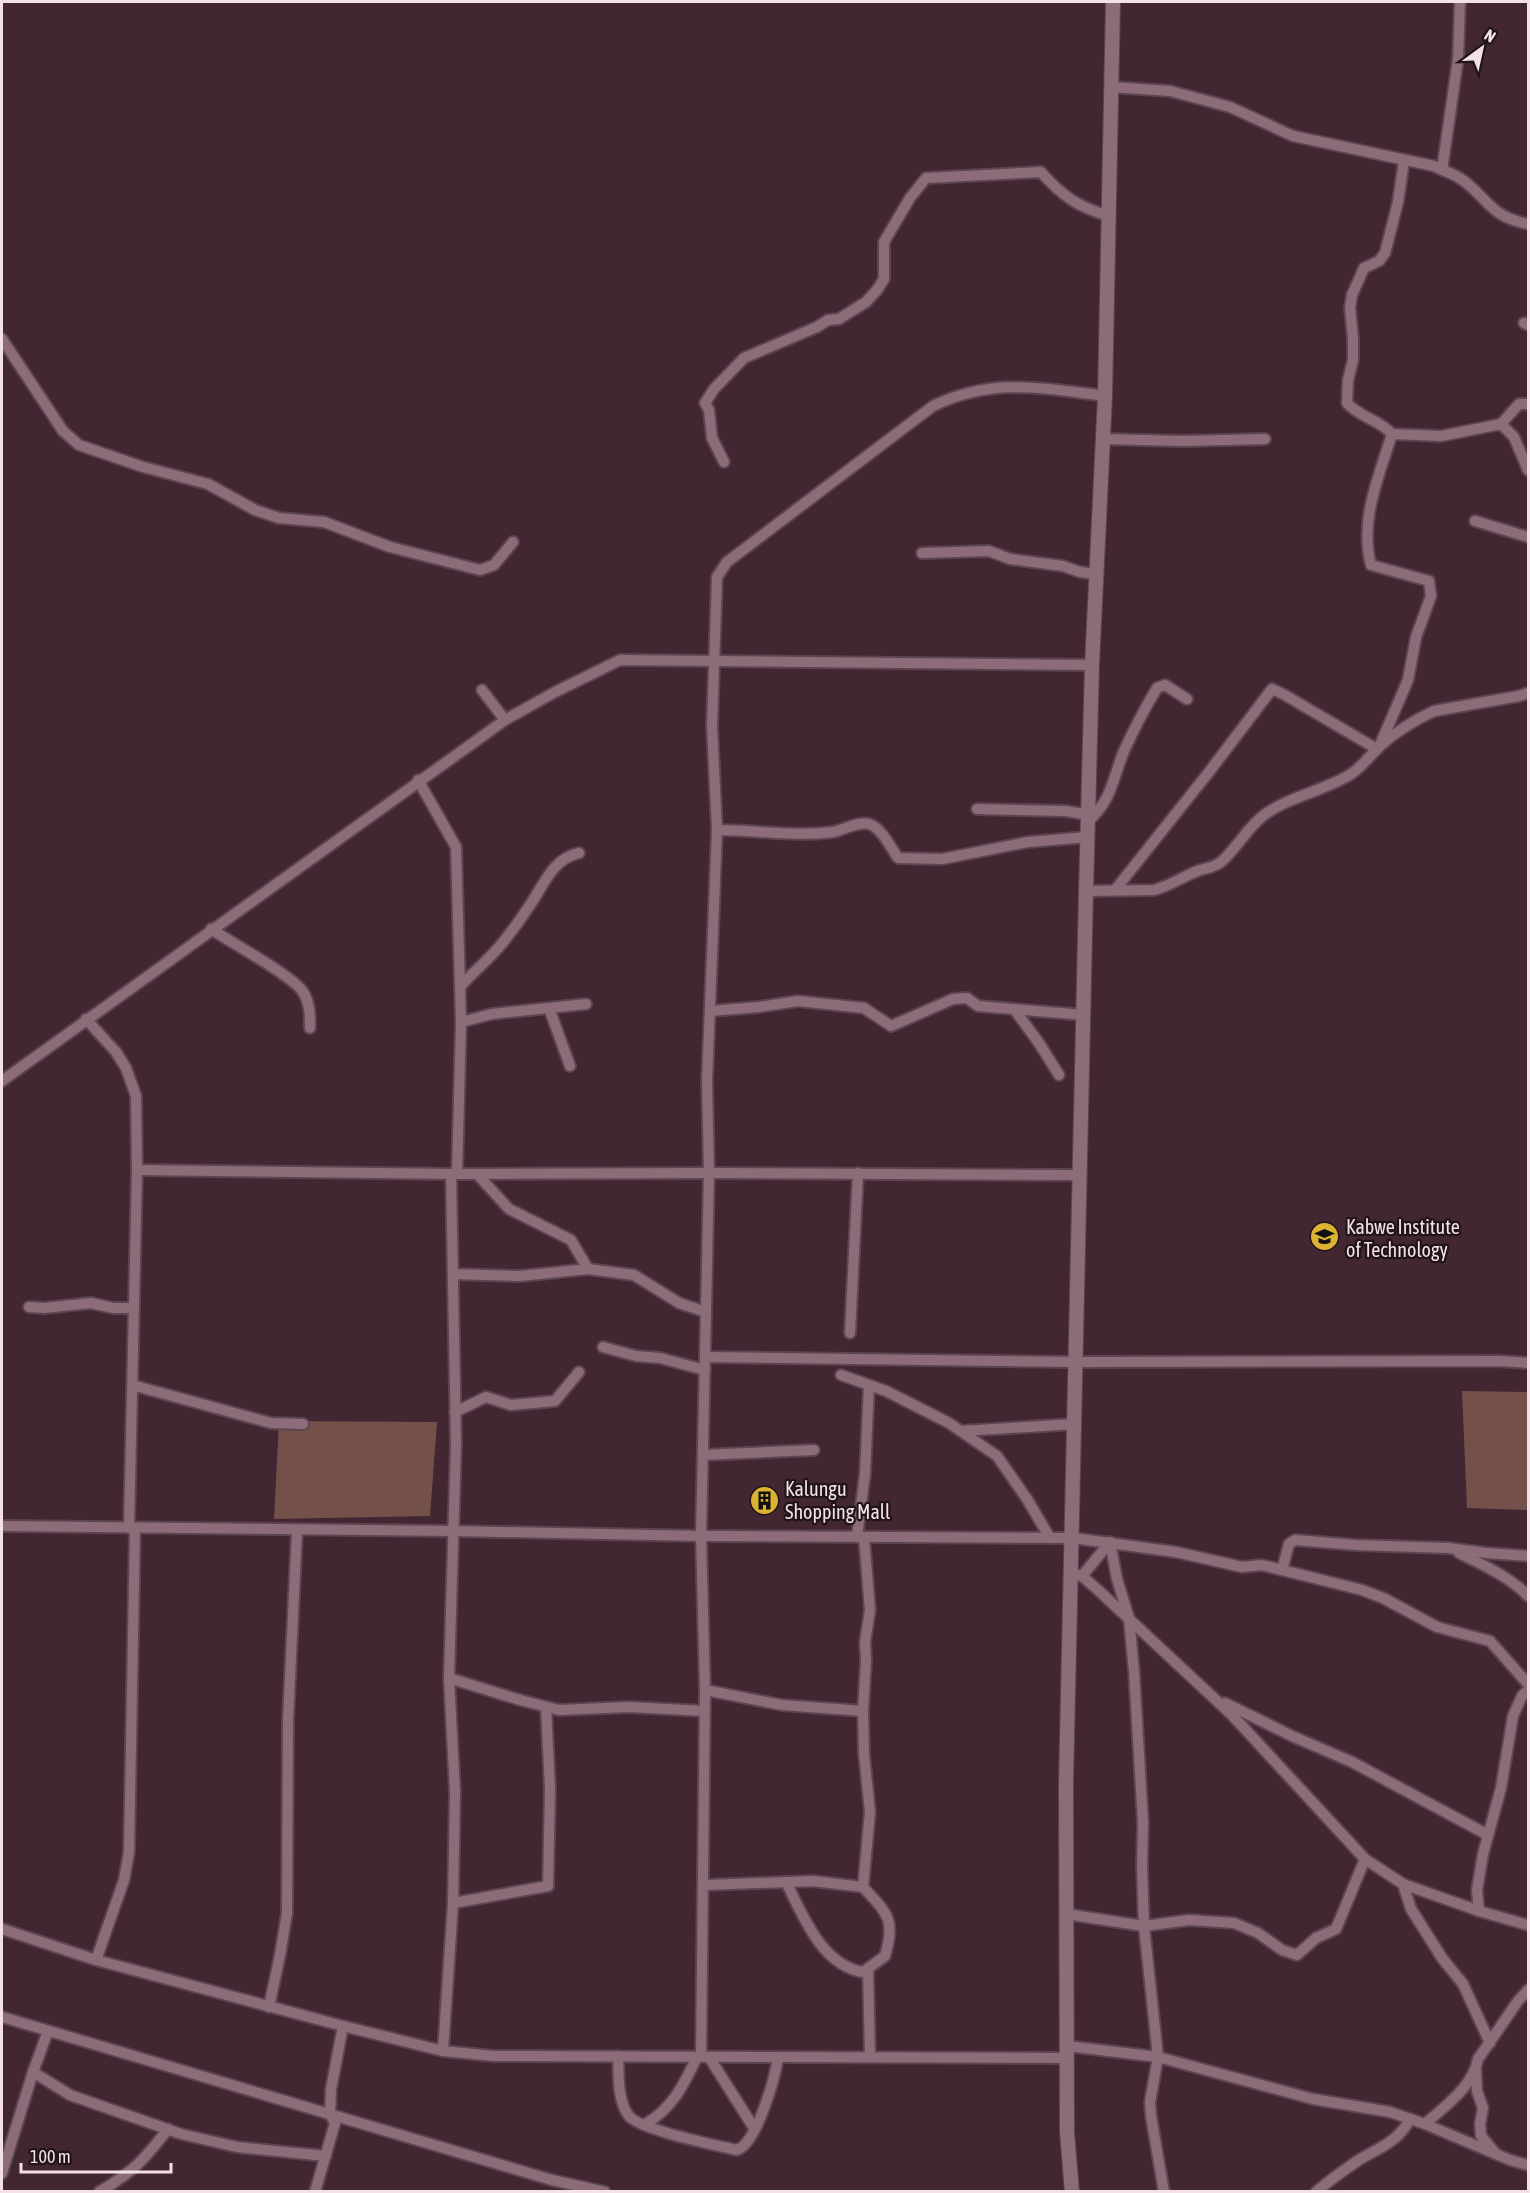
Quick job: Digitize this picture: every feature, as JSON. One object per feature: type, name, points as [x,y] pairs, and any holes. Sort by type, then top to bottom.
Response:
[{"type":"street","points":[[1072,2192],[1067,2132],[1066,1783],[1077,1575],[1073,1538],[1086,891],[1092,665],[1103,439],[1113,2]]},
{"type":"street","points":[[1442,170],[1458,59],[1460,2]]},
{"type":"street","points":[[1111,87],[1170,92],[1188,96],[1230,107],[1293,136],[1434,166],[1455,174],[1488,206],[1503,216],[1528,224]]},
{"type":"street","points":[[1404,161],[1398,202],[1385,253],[1379,261],[1364,268],[1352,295],[1350,308],[1353,360],[1348,380],[1347,403],[1392,434],[1441,436],[1501,424],[1519,404],[1528,404]]},
{"type":"street","points":[[724,462],[712,438],[710,410],[705,403],[714,389],[744,358],[817,327],[828,320],[838,319],[866,302],[884,279],[884,242],[910,198],[927,178],[1041,172],[1066,197],[1081,207],[1109,216]]},
{"type":"street","points":[[2,339],[63,431],[79,445],[143,467],[207,484],[255,510],[279,518],[324,522],[390,547],[480,570],[494,565],[513,542]]},
{"type":"street","points":[[644,2125],[658,2116],[671,2103],[702,2057],[705,1690],[701,1536],[709,1173],[707,1081],[717,830],[712,726],[717,577],[727,562],[933,406],[969,391],[1026,386],[1104,396]]},
{"type":"street","points":[[1501,424],[1514,437],[1528,470]]},
{"type":"street","points":[[1379,747],[1408,680],[1416,637],[1431,596],[1429,581],[1371,565],[1367,549],[1371,501],[1392,434]]},
{"type":"street","points":[[1103,439],[1183,441],[1265,439]]},
{"type":"street","points":[[1475,521],[1528,537]]},
{"type":"street","points":[[922,553],[989,551],[1010,559],[1063,566],[1080,572],[1096,574]]},
{"type":"street","points":[[2,1081],[418,780],[505,720],[620,660],[1092,665]]},
{"type":"street","points":[[977,809],[1066,811],[1089,818],[1100,812],[1113,787],[1123,754],[1140,716],[1157,688],[1165,685],[1187,699]]},
{"type":"street","points":[[1115,890],[1272,689],[1379,747]]},
{"type":"street","points":[[482,690],[505,720]]},
{"type":"street","points":[[1086,891],[1165,888],[1199,871],[1215,866],[1222,861],[1250,827],[1266,814],[1284,803],[1322,789],[1353,773],[1401,729],[1434,711],[1528,693]]},
{"type":"street","points":[[418,780],[456,847],[460,987],[454,1174],[454,1531],[449,1678],[455,1792],[453,1903],[443,2051]]},
{"type":"street","points":[[717,830],[750,830],[794,835],[836,831],[866,823],[882,834],[898,858],[942,859],[1028,842],[1088,837]]},
{"type":"street","points":[[460,987],[500,946],[532,903],[542,883],[562,860],[568,855],[579,853]]},
{"type":"street","points":[[211,929],[302,990],[310,1006],[310,1028]]},
{"type":"street","points":[[710,1011],[759,1007],[798,1000],[864,1008],[891,1026],[953,999],[967,998],[978,1006],[1084,1015]]},
{"type":"street","points":[[460,1022],[492,1014],[586,1004]]},
{"type":"street","points":[[549,1008],[570,1065]]},
{"type":"street","points":[[1014,1009],[1059,1075]]},
{"type":"street","points":[[86,1019],[117,1052],[126,1068],[136,1096],[137,1170],[132,1385],[129,1852],[124,1880],[96,1960]]},
{"type":"street","points":[[137,1170],[454,1174],[1080,1175]]},
{"type":"street","points":[[850,1333],[858,1173]]},
{"type":"street","points":[[477,1174],[509,1209],[571,1240],[588,1269]]},
{"type":"street","points":[[453,1274],[520,1276],[588,1269],[634,1275],[679,1303],[706,1312]]},
{"type":"street","points":[[29,1306],[44,1308],[91,1303],[113,1308],[134,1308]]},
{"type":"street","points":[[603,1347],[636,1356],[660,1358],[705,1370]]},
{"type":"street","points":[[706,1357],[1076,1362],[1499,1361],[1528,1363]]},
{"type":"street","points":[[455,1412],[486,1397],[511,1405],[555,1401],[579,1372]]},
{"type":"street","points":[[841,1375],[886,1391],[949,1423],[997,1456],[1027,1499],[1050,1538]]},
{"type":"street","points":[[132,1385],[271,1423],[303,1424]]},
{"type":"street","points":[[863,1887],[870,1812],[864,1754],[863,1711],[865,1642],[870,1610],[860,1537],[868,1385]]},
{"type":"street","points":[[960,1431],[1075,1424]]},
{"type":"street","points":[[703,1455],[814,1450]]},
{"type":"street","points":[[2,1526],[701,1536],[1073,1538],[1176,1552],[1242,1567],[1262,1565],[1362,1590],[1383,1598],[1437,1627],[1490,1641],[1528,1684]]},
{"type":"street","points":[[269,2007],[287,1913],[288,1720],[297,1531]]},
{"type":"street","points":[[1282,1570],[1289,1544],[1295,1540],[1356,1545],[1448,1548],[1528,1556]]},
{"type":"street","points":[[1077,1575],[1110,1542]]},
{"type":"street","points":[[1110,1542],[1117,1579],[1129,1618],[1141,1767],[1144,1926],[1158,2057],[1150,2102],[1150,2116],[1164,2192]]},
{"type":"street","points":[[1448,1548],[1488,1567],[1523,1590],[1528,1596]]},
{"type":"street","points":[[1077,1575],[1129,1618],[1214,1697],[1272,1756],[1365,1859],[1403,1884],[1479,1911],[1528,1925]]},
{"type":"street","points":[[449,1678],[559,1710],[629,1707],[705,1711]]},
{"type":"street","points":[[705,1690],[782,1705],[863,1711]]},
{"type":"street","points":[[1479,1911],[1477,1890],[1488,1835],[1501,1788],[1513,1716],[1522,1696],[1528,1690]]},
{"type":"street","points":[[1214,1697],[1371,1772],[1488,1835]]},
{"type":"street","points":[[453,1903],[548,1886],[550,1789],[546,1707]]},
{"type":"street","points":[[1066,1914],[1144,1926],[1189,1920],[1234,1923],[1258,1933],[1282,1950],[1297,1955],[1316,1938],[1336,1929],[1365,1859]]},
{"type":"street","points":[[705,1885],[786,1882],[813,1881],[863,1887],[886,1912],[890,1933],[885,1956],[862,1972],[852,1970],[835,1960],[825,1949],[786,1882]]},
{"type":"street","points":[[1403,1884],[1411,1909],[1442,1958],[1463,1983],[1490,2043]]},
{"type":"street","points":[[2,1929],[96,1960],[443,2051],[494,2056],[778,2058],[1067,2052],[1158,2057],[1313,2099],[1390,2112],[1425,2124],[1496,2155],[1528,2165]]},
{"type":"street","points":[[868,1969],[870,2057]]},
{"type":"street","points":[[1496,2155],[1481,2136],[1480,2124],[1483,2108],[1477,2091],[1478,2059],[1528,1990]]},
{"type":"street","points":[[2,2017],[552,2180],[605,2192]]},
{"type":"street","points":[[315,2192],[335,2123],[330,2114],[332,2080],[343,2026]]},
{"type":"street","points":[[2,2173],[48,2031]]},
{"type":"street","points":[[618,2056],[620,2083],[626,2109],[634,2121],[736,2151],[744,2147],[754,2128],[773,2084],[778,2058]]},
{"type":"street","points":[[702,2057],[754,2128]]},
{"type":"street","points":[[1425,2124],[1461,2092],[1476,2071]]},
{"type":"street","points":[[33,2072],[70,2095],[181,2134],[237,2147],[326,2156]]},
{"type":"street","points":[[1317,2192],[1360,2160],[1394,2139],[1404,2131],[1410,2119]]},
{"type":"street","points":[[99,2192],[114,2188],[118,2181],[143,2161],[168,2129]]},
{"type":"shaded area","points":[[1462,1391],[1528,1392],[1528,1510],[1467,1508]]},
{"type":"shaded area","points":[[279,1421],[437,1422],[430,1516],[274,1519]]},
{"type":"place","name":"Kabwe Institute of Technology","points":[[1325,1237]]},
{"type":"place","name":"Kalungu Shopping Mall","points":[[764,1500]]}]
